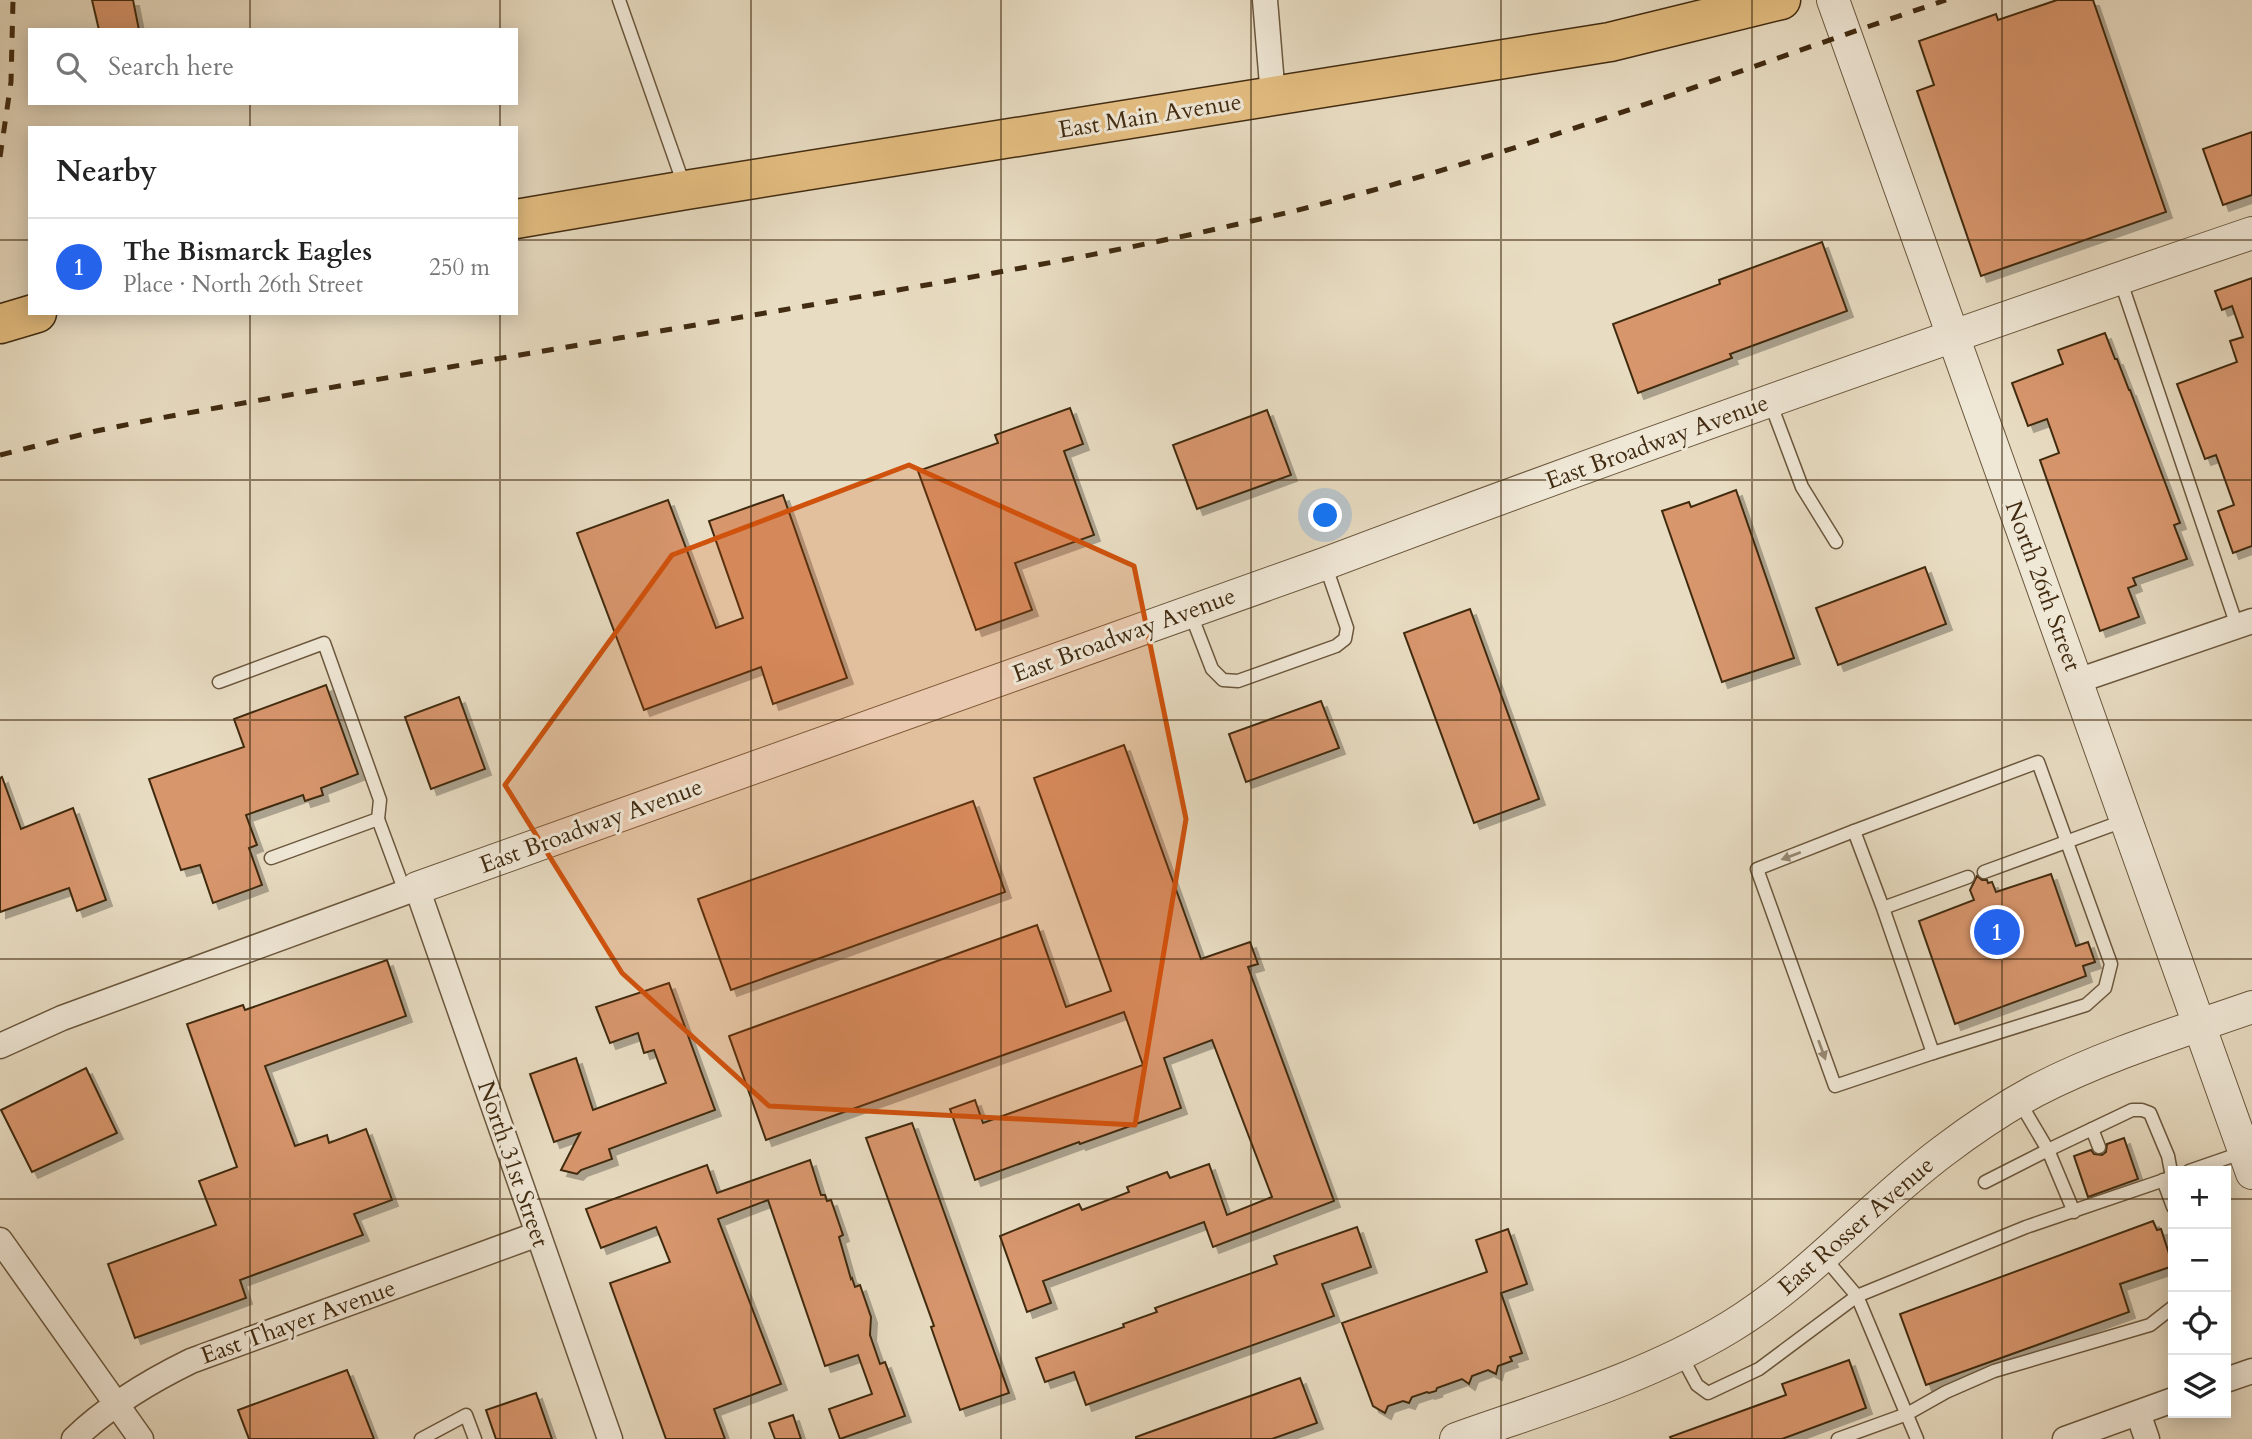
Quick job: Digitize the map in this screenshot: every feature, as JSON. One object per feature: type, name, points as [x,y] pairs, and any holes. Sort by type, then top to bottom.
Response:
[{"type":"main road","name":"East Main Avenue","points":[[518,219],[1610,42],[1782,0]]},
{"type":"main road","points":[[0,324],[30,315]]},
{"type":"street","points":[[1265,0],[1273,97]]},
{"type":"street","name":"North 26th Street","points":[[1833,0],[2248,1163]]},
{"type":"street","name":"East Broadway Avenue","points":[[0,1046],[62,1018],[411,890],[1324,564],[1770,401],[2252,233]]},
{"type":"street","points":[[2077,681],[2245,624]]},
{"type":"street","name":"North 31st Street","points":[[411,890],[538,1234],[610,1439]]},
{"type":"street","name":"East Rosser Avenue","points":[[1456,1439],[1610,1384],[1681,1354],[1731,1327],[1758,1309],[1823,1256],[1941,1153],[2019,1101],[2063,1077],[2252,1007]]},
{"type":"street","name":"East Thayer Avenue","points":[[74,1439],[116,1404],[147,1384],[191,1362],[538,1234]]},
{"type":"street","points":[[0,1240],[141,1439]]},
{"type":"street","points":[[2231,1378],[2252,1371]]},
{"type":"street","points":[[2065,1439],[2168,1402]]},
{"type":"street","points":[[2138,1413],[2147,1439]]},
{"type":"lane","points":[[619,0],[686,190]]},
{"type":"lane","points":[[2119,278],[2245,624]]},
{"type":"lane","points":[[1770,401],[1802,487],[1836,542]]},
{"type":"lane","points":[[1190,612],[1212,669],[1223,680],[1238,681],[1312,655],[1341,643],[1347,634],[1324,564]]},
{"type":"lane","points":[[219,682],[324,643],[380,800],[378,819],[411,890]]},
{"type":"lane","points":[[2038,762],[2068,842],[2111,964],[2105,988],[2085,1005],[1835,1086],[1757,869],[2038,762]]},
{"type":"lane","points":[[271,858],[378,819]]},
{"type":"lane","points":[[1984,872],[2126,820]]},
{"type":"lane","points":[[1854,831],[1933,1053]]},
{"type":"lane","points":[[1882,908],[1968,877]]},
{"type":"lane","points":[[2019,1101],[2048,1150],[2074,1212]]},
{"type":"lane","points":[[1985,1182],[2132,1110],[2150,1113],[2168,1156],[2169,1166]]},
{"type":"lane","points":[[2092,1129],[2099,1147]]},
{"type":"lane","points":[[2226,1166],[2248,1163]]},
{"type":"lane","points":[[1681,1354],[1697,1385],[1708,1393],[1719,1390],[1759,1369],[1857,1296],[2026,1227],[2074,1212],[2114,1193],[2168,1179]]},
{"type":"lane","points":[[1823,1256],[1857,1296],[1917,1439]]},
{"type":"lane","points":[[1838,1439],[1907,1414],[1946,1392],[1994,1371],[2150,1325],[2168,1311]]},
{"type":"lane","points":[[421,1439],[466,1415],[475,1439]]},
{"type":"highlighted area","points":[[909,465],[1134,566],[1186,819],[1135,1125],[769,1106],[622,973],[505,785],[672,555]]},
{"type":"building","points":[[92,0],[133,0],[139,28],[99,28]]},
{"type":"building","points":[[2057,0],[2093,0],[2166,212],[1981,276],[1917,91],[1934,85],[1919,41],[1996,14],[1998,20]]},
{"type":"building","points":[[2252,132],[2252,195],[2223,205],[2203,149]]},
{"type":"building","points":[[1822,242],[1847,311],[1730,354],[1732,358],[1638,393],[1613,324],[1720,284],[1719,280]]},
{"type":"building","points":[[2252,278],[2252,546],[2233,553],[2218,511],[2234,505],[2216,455],[2205,459],[2177,384],[2237,362],[2230,341],[2243,337],[2232,306],[2222,310],[2215,291]]},
{"type":"building","points":[[2105,333],[2130,390],[2180,523],[2174,525],[2187,559],[2133,578],[2136,585],[2128,588],[2139,617],[2100,631],[2040,460],[2059,453],[2047,419],[2028,426],[2012,383],[2063,364],[2058,350]]},
{"type":"building","points":[[1070,408],[1083,444],[1064,451],[1094,535],[1015,563],[1032,610],[976,630],[918,471],[998,443],[995,435]]},
{"type":"building","points":[[1267,410],[1291,475],[1197,509],[1173,445]]},
{"type":"building","points":[[1736,490],[1794,658],[1722,682],[1662,511],[1689,502],[1691,507]]},
{"type":"building","points":[[783,495],[847,678],[773,704],[761,667],[644,710],[577,533],[668,500],[716,628],[743,618],[709,521]]},
{"type":"building","points":[[1925,567],[1946,624],[1838,665],[1816,608]]},
{"type":"building","points":[[1470,609],[1539,799],[1474,823],[1404,633]]},
{"type":"building","points":[[326,685],[358,774],[321,788],[323,795],[305,801],[303,795],[246,815],[257,845],[249,848],[262,885],[213,903],[200,865],[181,870],[149,779],[244,747],[234,719]]},
{"type":"building","points":[[459,697],[485,769],[431,789],[405,717]]},
{"type":"building","points":[[1321,701],[1339,748],[1246,782],[1229,734]]},
{"type":"building","points":[[1124,745],[1201,959],[1250,942],[1258,964],[1248,967],[1334,1201],[1213,1247],[1204,1222],[1043,1281],[1051,1303],[1027,1312],[1000,1236],[1079,1204],[1082,1210],[1129,1192],[1127,1187],[1167,1172],[1170,1178],[1209,1164],[1227,1215],[1272,1197],[1212,1040],[1164,1058],[1181,1108],[975,1180],[950,1109],[975,1100],[983,1123],[1143,1065],[1124,1012],[766,1140],[729,1036],[1037,925],[1066,1007],[1111,991],[1034,778]]},
{"type":"building","points":[[2,777],[21,829],[73,808],[106,900],[77,911],[69,888],[0,912]]},
{"type":"building","points":[[973,801],[1005,892],[731,990],[698,899]]},
{"type":"building","points":[[2051,874],[2076,946],[2088,942],[2095,962],[2083,966],[2086,976],[1955,1024],[1919,921],[1974,900],[1970,890],[1977,876],[1988,883],[1992,882],[1996,892]]},
{"type":"building","points":[[387,960],[406,1016],[265,1066],[295,1146],[327,1135],[329,1143],[366,1129],[392,1200],[354,1214],[363,1235],[240,1280],[246,1298],[135,1338],[108,1264],[216,1225],[199,1181],[237,1167],[187,1024],[243,1005],[245,1010]]},
{"type":"building","points":[[669,983],[715,1110],[609,1149],[612,1159],[581,1170],[577,1174],[561,1170],[580,1133],[554,1142],[530,1074],[576,1058],[593,1110],[666,1083],[654,1050],[644,1053],[638,1033],[610,1043],[596,1007]]},
{"type":"building","points":[[86,1068],[117,1133],[32,1172],[1,1110]]},
{"type":"building","points":[[912,1123],[1009,1393],[960,1410],[931,1327],[934,1326],[866,1138]]},
{"type":"building","points":[[2124,1138],[2138,1179],[2088,1197],[2074,1156],[2091,1150],[2094,1154],[2102,1155],[2106,1152],[2107,1144]]},
{"type":"building","points":[[810,1160],[821,1195],[825,1195],[827,1201],[831,1200],[843,1235],[839,1237],[851,1279],[855,1287],[860,1285],[871,1317],[870,1335],[880,1364],[885,1362],[905,1416],[840,1439],[829,1409],[872,1394],[858,1355],[825,1366],[768,1200],[718,1219],[781,1384],[714,1409],[725,1439],[666,1439],[610,1283],[670,1262],[656,1227],[601,1248],[586,1209],[707,1165],[717,1193]]},
{"type":"building","points":[[2153,1221],[2157,1230],[2161,1229],[2168,1251],[2168,1268],[2120,1284],[2129,1312],[1926,1385],[1900,1314]]},
{"type":"building","points":[[1357,1227],[1371,1267],[1322,1284],[1334,1316],[1086,1405],[1074,1372],[1045,1382],[1036,1358],[1124,1327],[1123,1324],[1157,1312],[1155,1308],[1277,1264],[1274,1256]]},
{"type":"building","points":[[1508,1229],[1527,1284],[1501,1293],[1522,1353],[1510,1357],[1512,1361],[1498,1366],[1496,1374],[1488,1370],[1472,1376],[1469,1384],[1462,1379],[1437,1388],[1436,1391],[1412,1397],[1409,1403],[1403,1401],[1388,1406],[1385,1413],[1373,1406],[1342,1323],[1487,1272],[1476,1240]]},
{"type":"building","points":[[1849,1360],[1866,1408],[1782,1439],[1670,1437],[1786,1395],[1782,1384]]},
{"type":"building","points":[[347,1370],[374,1439],[249,1439],[238,1410]]},
{"type":"building","points":[[1300,1378],[1317,1423],[1272,1439],[1136,1439],[1136,1437]]},
{"type":"building","points":[[536,1393],[552,1439],[496,1439],[486,1410]]},
{"type":"building","points":[[793,1415],[801,1439],[775,1439],[769,1423]]},
{"type":"railway","points":[[0,157],[11,82],[13,0]]},
{"type":"railway","points":[[0,455],[155,419],[982,275],[1107,252],[1294,211],[1377,189],[1541,139],[1946,0]]},
{"type":"place","name":"The Bismarck Eagles","points":[[1997,932]]}]
